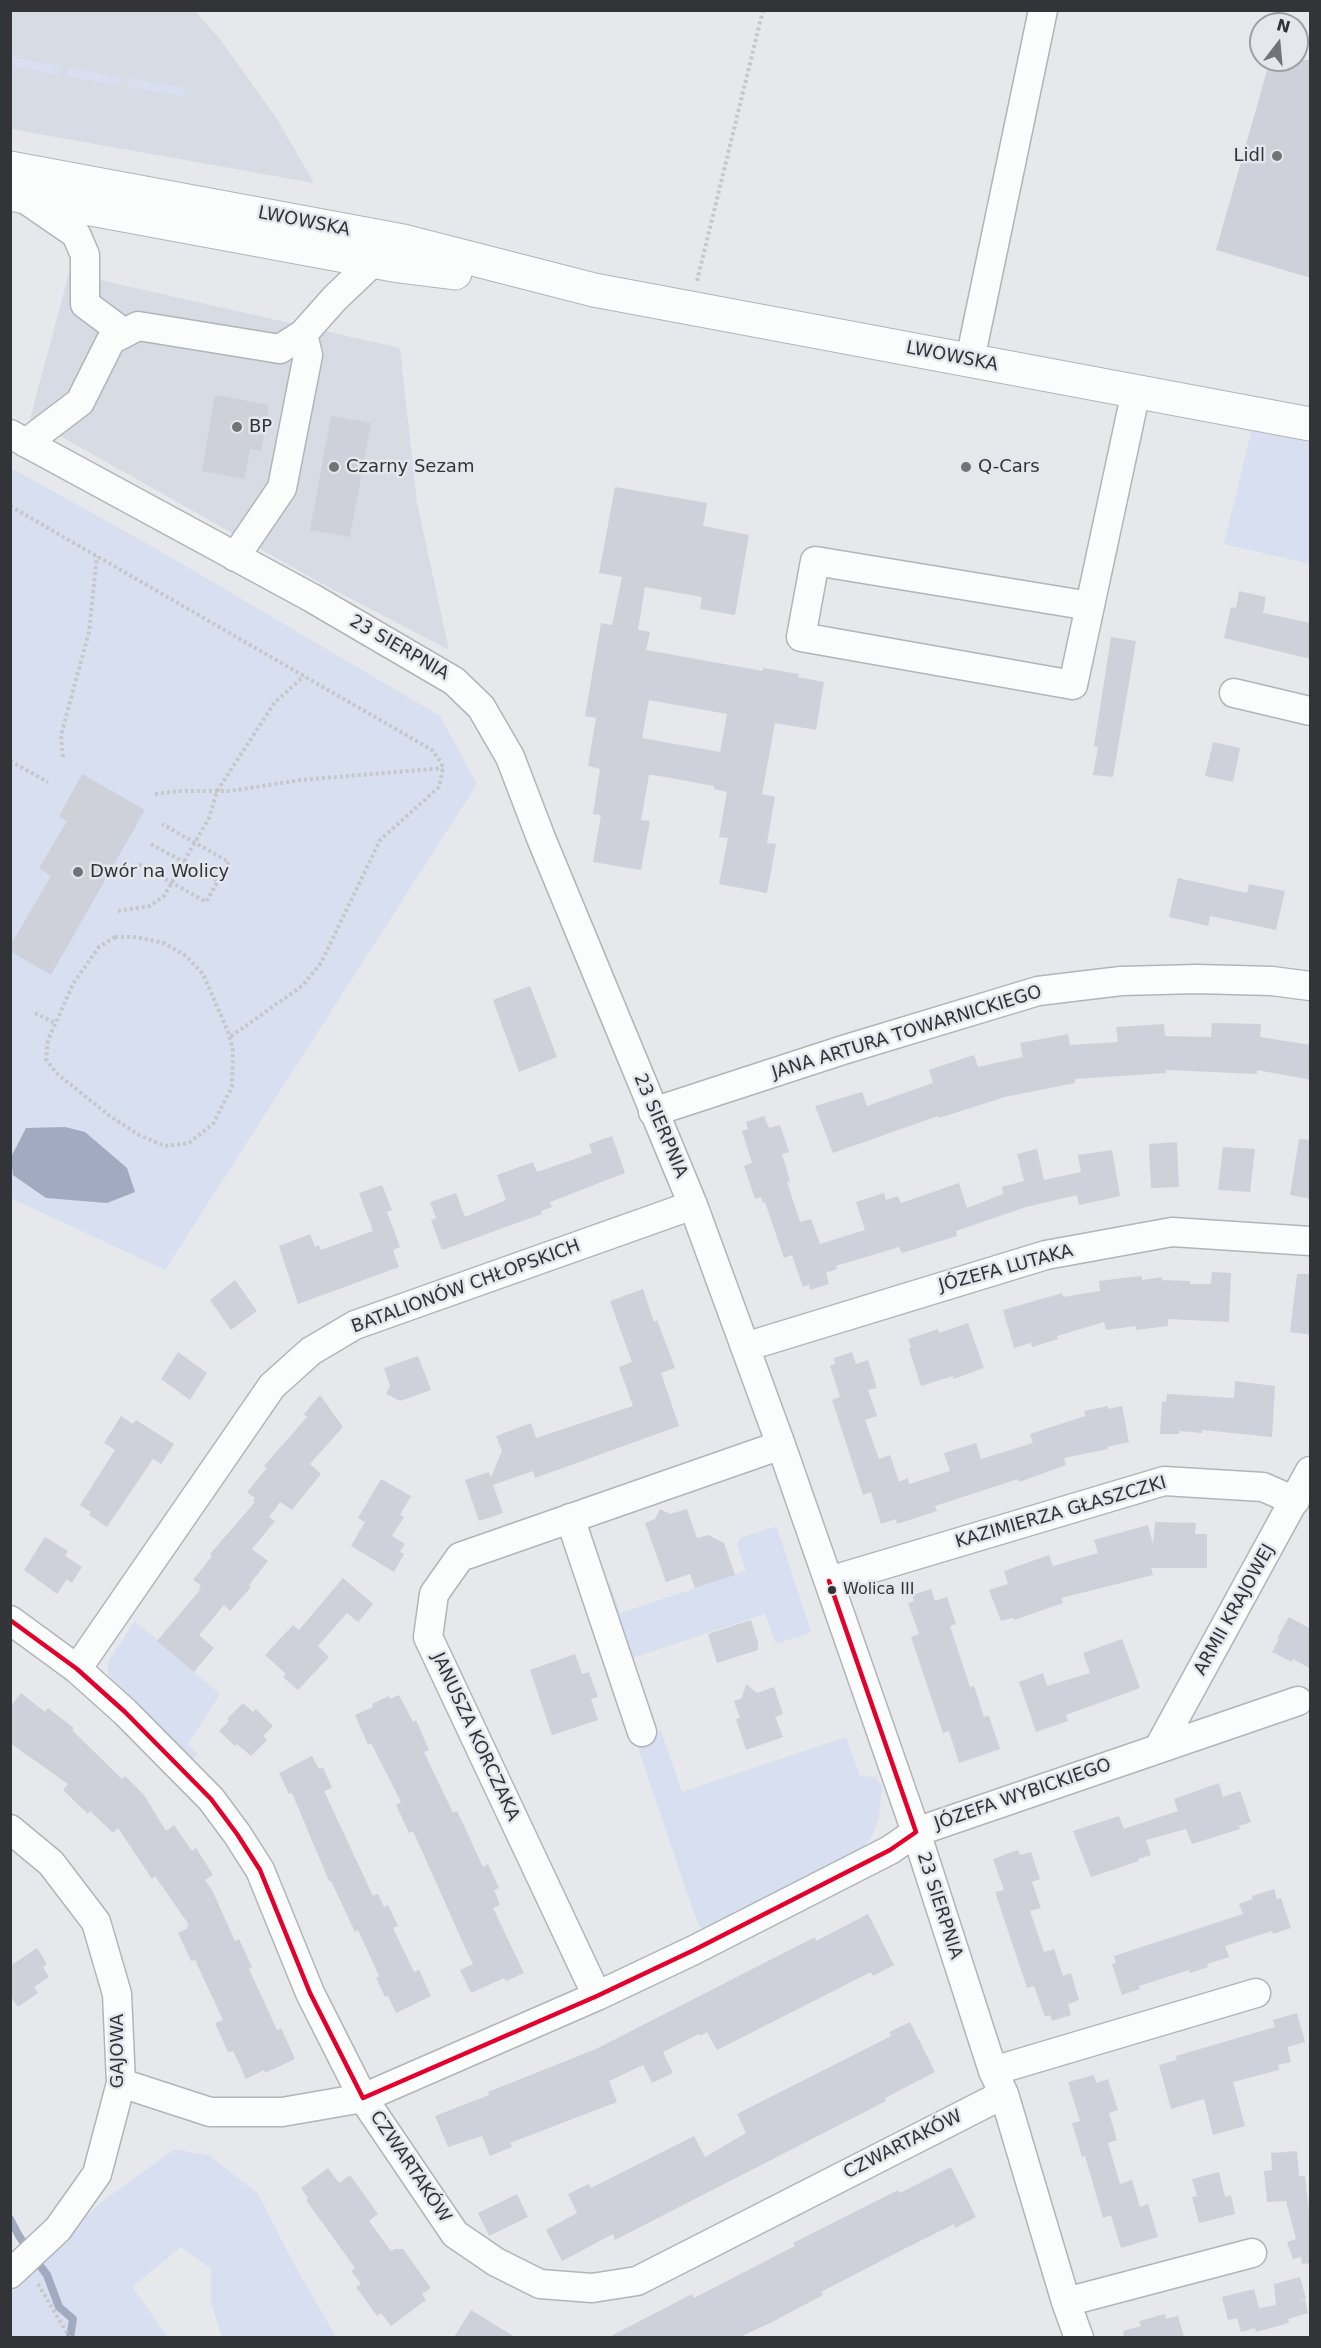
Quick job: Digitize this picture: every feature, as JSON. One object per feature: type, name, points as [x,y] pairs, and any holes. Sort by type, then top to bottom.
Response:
[{"type":"main road","name":"LWOWSKA","points":[[14,186],[403,242],[594,290]]},
{"type":"main road","name":"LWOWSKA","points":[[14,186],[374,261],[594,290],[1311,424]]},
{"type":"street","points":[[970,360],[1043,10]]},
{"type":"street","points":[[14,186],[76,234],[85,255],[85,304],[124,333]]},
{"type":"street","points":[[18,439],[80,402],[111,340],[138,326],[280,350],[303,334],[335,298],[374,261]]},
{"type":"street","points":[[235,556],[282,488],[308,355],[303,334]]},
{"type":"street","points":[[1090,606],[815,561],[801,637],[1073,685],[1090,606],[1136,391]]},
{"type":"street","name":"23 SIERPNIA","points":[[18,439],[235,556],[454,681],[481,707],[510,757],[541,838],[693,1205],[781,1444],[916,1832],[1079,2337]]},
{"type":"street","points":[[1234,693],[1311,711]]},
{"type":"street","name":"JANA ARTURA TOWARNICKIEGO","points":[[653,1112],[843,1050],[1038,992],[1121,981],[1197,979],[1272,981],[1311,986]]},
{"type":"street","name":"BATALIONÓW CHŁOPSKICH","points":[[77,1669],[272,1386],[311,1351],[355,1325],[693,1205]]},
{"type":"street","name":"JÓZEFA LUTAKA","points":[[745,1347],[1046,1255],[1172,1232],[1311,1241]]},
{"type":"street","name":"JANUSZA KORCZAKA","points":[[597,1996],[428,1637],[434,1594],[460,1557],[781,1444]]},
{"type":"street","name":"ARMII KRAJOWEJ","points":[[1158,1749],[1311,1471]]},
{"type":"street","name":"KAZIMIERZA GŁASZCZKI","points":[[828,1581],[1164,1480],[1263,1486],[1295,1501]]},
{"type":"street","points":[[570,1518],[642,1732]]},
{"type":"street","name":"CZWARTAKÓW","points":[[10,1620],[77,1669],[124,1712],[211,1799],[260,1870],[310,1993],[363,2098],[455,2234],[496,2262],[540,2284],[592,2288],[637,2281],[998,2082]]},
{"type":"street","name":"JÓZEFA WYBICKIEGO","points":[[122,2084],[210,2112],[282,2112],[363,2098],[597,1996],[694,1950],[890,1850],[916,1832],[1298,1701]]},
{"type":"street","name":"GAJOWA","points":[[10,1829],[51,1863],[96,1922],[117,1994],[122,2084],[97,2174],[58,2229],[26,2259]]},
{"type":"street","points":[[998,2082],[1256,1994]]},
{"type":"street","points":[[1066,2302],[1252,2253]]},
{"type":"path","points":[[691,308],[763,10]]},
{"type":"path","points":[[10,506],[438,755],[443,768],[439,787],[434,794],[380,840],[321,963],[302,986],[230,1037]]},
{"type":"path","points":[[63,757],[61,735],[89,632],[97,556]]},
{"type":"path","points":[[118,911],[150,906],[164,896],[209,818],[217,790],[275,702],[304,676]]},
{"type":"path","points":[[10,761],[48,783]]},
{"type":"path","points":[[155,794],[230,791],[324,778],[443,768]]},
{"type":"path","points":[[139,864],[206,902],[229,862],[162,824]]},
{"type":"path","points":[[151,844],[218,881]]},
{"type":"path","points":[[125,936],[164,944],[174,948],[196,964],[210,988],[230,1037],[234,1071],[232,1087],[213,1124],[189,1143],[165,1146],[139,1135],[110,1116],[56,1073],[46,1059],[45,1051],[55,1023],[73,984],[99,947],[108,939],[125,936]]},
{"type":"path","points":[[34,1013],[55,1023]]},
{"type":"path","points":[[26,2259],[70,2337]]},
{"type":"shaded area","points":[[10,11],[195,11],[220,39],[277,119],[314,183],[11,129]]},
{"type":"shaded area","points":[[11,57],[60,66],[59,75],[11,66]]},
{"type":"shaded area","points":[[69,68],[120,77],[118,85],[67,76]]},
{"type":"shaded area","points":[[128,78],[184,88],[183,96],[127,87]]},
{"type":"shaded area","points":[[69,273],[400,348],[417,503],[449,650],[319,582],[30,419]]},
{"type":"shaded area","points":[[1252,428],[1310,442],[1310,564],[1224,544]]},
{"type":"shaded area","points":[[11,468],[155,548],[440,716],[477,784],[165,1270],[11,1198]]},
{"type":"shaded area","points":[[65,1127],[85,1132],[127,1168],[135,1192],[107,1203],[46,1198],[13,1175],[11,1157],[26,1128]]},
{"type":"shaded area","points":[[773,1527],[777,1528],[811,1632],[776,1644],[765,1614],[632,1658],[606,1584],[610,1583],[620,1613],[735,1575],[746,1570],[737,1545],[740,1538]]},
{"type":"shaded area","points":[[135,1621],[220,1694],[188,1744],[198,1754],[191,1760],[108,1688],[113,1682],[108,1674],[108,1662]]},
{"type":"shaded area","points":[[661,1731],[682,1792],[846,1737],[860,1776],[875,1777],[882,1786],[879,1818],[873,1834],[861,1851],[704,1930],[695,1916],[635,1739]]},
{"type":"shaded area","points":[[175,2149],[210,2156],[258,2194],[295,2266],[336,2337],[222,2337],[211,2303],[211,2269],[181,2247],[132,2287],[168,2337],[11,2338],[11,2293],[100,2203]]},
{"type":"building","name":"Lidl","points":[[1309,60],[1311,60],[1311,278],[1216,250],[1267,72],[1309,72]]},
{"type":"building","name":"BP","points":[[215,395],[269,405],[261,451],[250,449],[244,479],[202,471]]},
{"type":"building","points":[[331,416],[371,423],[350,537],[310,530]]},
{"type":"building","points":[[615,487],[707,503],[703,526],[749,535],[735,615],[700,609],[702,597],[645,587],[638,630],[650,632],[646,650],[763,671],[763,668],[799,674],[798,677],[824,682],[816,730],[775,723],[762,794],[775,797],[767,843],[776,844],[767,893],[719,884],[728,838],[719,837],[727,792],[714,789],[714,786],[654,775],[649,775],[641,820],[650,821],[641,870],[593,862],[601,815],[593,814],[600,769],[588,766],[596,718],[585,716],[601,623],[612,625],[622,577],[599,573]],"holes":[[[649,700],[727,714],[720,752],[642,738]]]},
{"type":"building","points":[[1239,591],[1266,597],[1263,613],[1311,623],[1311,659],[1224,638],[1231,607],[1236,608]]},
{"type":"building","points":[[1111,637],[1136,641],[1113,777],[1093,775],[1098,747],[1094,746]]},
{"type":"building","points":[[1213,742],[1240,748],[1233,782],[1205,776]]},
{"type":"building","name":"Dwór na Wolicy","points":[[82,774],[145,810],[51,975],[10,951],[10,946],[51,876],[39,868],[67,821],[59,816]]},
{"type":"building","points":[[1178,878],[1247,893],[1249,884],[1285,891],[1276,930],[1210,916],[1208,926],[1169,917]]},
{"type":"building","points":[[530,986],[557,1057],[519,1072],[493,1000]]},
{"type":"building","points":[[1212,1023],[1261,1024],[1260,1037],[1311,1045],[1311,1080],[1257,1070],[1257,1074],[1166,1070],[1166,1073],[1075,1079],[1075,1083],[1005,1097],[939,1118],[938,1116],[833,1153],[815,1106],[862,1092],[867,1106],[933,1083],[929,1070],[974,1055],[978,1067],[1023,1057],[1020,1043],[1068,1034],[1070,1045],[1118,1042],[1116,1027],[1164,1024],[1165,1036],[1211,1037]]},
{"type":"building","points":[[764,1116],[769,1128],[780,1125],[789,1152],[782,1154],[790,1181],[787,1182],[800,1222],[811,1219],[820,1244],[865,1230],[856,1202],[884,1193],[886,1200],[898,1196],[901,1203],[959,1183],[967,1208],[1003,1194],[1002,1187],[1024,1181],[1017,1154],[1037,1149],[1044,1180],[1081,1172],[1078,1155],[1112,1150],[1120,1196],[1079,1205],[1077,1195],[1026,1207],[956,1231],[957,1236],[902,1253],[899,1247],[836,1266],[837,1269],[826,1273],[829,1284],[810,1290],[809,1284],[803,1287],[792,1255],[784,1258],[765,1202],[763,1203],[761,1197],[755,1199],[744,1166],[752,1163],[742,1131],[748,1129],[746,1122]]},
{"type":"building","points":[[612,1136],[625,1173],[550,1202],[552,1207],[541,1211],[542,1214],[442,1250],[431,1220],[436,1218],[430,1202],[456,1193],[465,1217],[506,1200],[497,1175],[533,1162],[537,1172],[592,1153],[589,1144]]},
{"type":"building","points":[[1299,1139],[1311,1140],[1311,1199],[1290,1195]]},
{"type":"building","points":[[1177,1142],[1179,1187],[1151,1188],[1149,1144]]},
{"type":"building","points":[[1223,1147],[1255,1149],[1250,1192],[1218,1190]]},
{"type":"building","points":[[382,1185],[392,1210],[387,1212],[400,1247],[393,1250],[399,1267],[298,1304],[279,1246],[310,1234],[315,1247],[319,1245],[321,1250],[373,1231],[359,1193]]},
{"type":"building","points":[[1212,1272],[1231,1273],[1229,1322],[1168,1319],[1168,1326],[1136,1330],[1136,1326],[1106,1330],[1104,1322],[1057,1336],[1058,1339],[1032,1347],[1031,1343],[1014,1348],[1003,1310],[1062,1293],[1063,1297],[1100,1291],[1099,1281],[1142,1276],[1142,1280],[1162,1277],[1162,1280],[1190,1281],[1190,1284],[1211,1284]]},
{"type":"building","points":[[1297,1274],[1311,1274],[1311,1335],[1290,1332]]},
{"type":"building","points":[[235,1280],[257,1311],[231,1330],[210,1300]]},
{"type":"building","points":[[643,1289],[654,1322],[657,1320],[675,1368],[661,1373],[679,1426],[535,1478],[533,1471],[493,1485],[503,1513],[479,1521],[465,1480],[489,1472],[491,1477],[502,1451],[496,1436],[531,1423],[536,1438],[633,1406],[619,1367],[632,1362],[610,1301]]},
{"type":"building","points":[[968,1323],[984,1368],[953,1379],[953,1376],[921,1386],[908,1339],[938,1329],[939,1333]]},
{"type":"building","points":[[178,1352],[207,1373],[190,1400],[161,1379]]},
{"type":"building","points":[[852,1352],[856,1364],[868,1360],[877,1388],[868,1390],[877,1416],[865,1420],[879,1459],[890,1455],[899,1482],[908,1478],[909,1484],[950,1471],[944,1453],[976,1443],[981,1459],[1033,1443],[1030,1434],[1085,1416],[1084,1411],[1108,1406],[1108,1409],[1122,1406],[1129,1442],[1064,1458],[1066,1465],[1019,1482],[1018,1479],[935,1506],[937,1511],[897,1524],[896,1519],[881,1524],[871,1492],[863,1495],[832,1400],[840,1397],[830,1366],[835,1364],[834,1358]]},
{"type":"building","points":[[418,1356],[431,1390],[400,1401],[386,1394],[390,1386],[384,1368]]},
{"type":"building","points":[[1235,1381],[1275,1386],[1272,1437],[1202,1430],[1202,1433],[1179,1431],[1179,1434],[1160,1434],[1162,1401],[1166,1402],[1167,1394],[1234,1398]]},
{"type":"building","points":[[320,1395],[343,1427],[310,1464],[321,1474],[292,1510],[280,1502],[269,1517],[275,1521],[252,1549],[268,1561],[249,1585],[251,1587],[230,1611],[224,1605],[199,1635],[214,1648],[194,1672],[157,1641],[200,1590],[201,1585],[193,1580],[212,1556],[210,1554],[255,1502],[253,1501],[255,1498],[247,1492],[267,1468],[264,1466],[307,1417],[304,1414]]},
{"type":"building","points":[[121,1416],[133,1424],[136,1420],[174,1444],[161,1464],[153,1459],[107,1527],[89,1515],[91,1512],[80,1505],[115,1450],[104,1443]]},
{"type":"building","points":[[381,1479],[411,1496],[400,1515],[404,1517],[392,1536],[405,1544],[400,1552],[404,1554],[394,1572],[351,1546],[365,1522],[358,1518]]},
{"type":"building","points":[[660,1509],[670,1514],[687,1509],[697,1538],[708,1535],[724,1543],[735,1575],[695,1588],[690,1574],[666,1582],[645,1523],[655,1519]]},
{"type":"building","points":[[1155,1522],[1196,1523],[1195,1534],[1207,1534],[1207,1568],[1151,1568],[1153,1575],[1061,1598],[1063,1603],[1014,1620],[1013,1618],[1001,1621],[989,1590],[1008,1584],[1004,1571],[1049,1555],[1053,1566],[1098,1553],[1094,1540],[1148,1525],[1153,1544]]},
{"type":"building","points":[[45,1537],[68,1551],[65,1556],[82,1567],[72,1583],[67,1579],[57,1594],[24,1570]]},
{"type":"building","points":[[343,1578],[373,1604],[358,1622],[347,1613],[318,1646],[329,1657],[298,1690],[283,1677],[286,1674],[265,1655],[293,1625],[299,1630]]},
{"type":"building","points":[[931,1589],[935,1601],[947,1597],[956,1624],[950,1626],[970,1687],[974,1686],[984,1717],[989,1716],[1000,1749],[959,1763],[949,1731],[943,1733],[911,1637],[919,1634],[908,1603],[914,1601],[912,1595]]},
{"type":"building","points":[[1289,1617],[1311,1629],[1311,1669],[1293,1659],[1292,1662],[1272,1652]]},
{"type":"building","points":[[751,1620],[758,1642],[758,1650],[717,1663],[708,1634]]},
{"type":"building","points":[[1122,1639],[1140,1688],[1066,1715],[1068,1721],[1036,1732],[1019,1682],[1043,1673],[1047,1686],[1090,1673],[1083,1653]]},
{"type":"building","points":[[575,1654],[582,1674],[589,1672],[598,1697],[591,1699],[598,1720],[552,1735],[530,1670]]},
{"type":"building","points":[[746,1684],[757,1693],[774,1687],[783,1714],[775,1717],[783,1737],[746,1750],[736,1719],[740,1718],[734,1701],[742,1698]]},
{"type":"building","points":[[21,1693],[45,1712],[48,1708],[74,1728],[72,1730],[122,1779],[125,1776],[144,1795],[166,1831],[174,1825],[192,1851],[196,1848],[213,1875],[205,1880],[213,1892],[235,1941],[239,1939],[252,1967],[249,1969],[277,2030],[281,2028],[295,2059],[246,2079],[233,2051],[228,2052],[215,2023],[223,2020],[195,1960],[191,1961],[178,1933],[188,1928],[186,1926],[189,1925],[155,1876],[152,1879],[118,1828],[113,1833],[90,1811],[88,1814],[63,1790],[68,1784],[10,1743],[10,1707]]},
{"type":"building","points":[[399,1695],[413,1722],[416,1720],[429,1750],[424,1752],[453,1813],[457,1811],[483,1867],[488,1864],[499,1888],[494,1890],[500,1905],[493,1908],[524,1973],[506,1981],[504,1978],[471,1993],[460,1970],[473,1964],[413,1831],[409,1833],[396,1805],[401,1802],[371,1743],[368,1745],[355,1715],[389,1696],[390,1699]]},
{"type":"building","points":[[243,1703],[253,1712],[256,1709],[273,1726],[263,1736],[267,1740],[251,1756],[237,1744],[235,1746],[219,1731]]},
{"type":"building","points":[[312,1756],[319,1769],[323,1767],[332,1788],[324,1791],[373,1896],[378,1894],[384,1907],[388,1905],[398,1926],[393,1928],[414,1972],[419,1970],[431,1996],[396,2013],[376,1978],[379,1976],[358,1930],[355,1932],[329,1881],[292,1793],[289,1794],[279,1773]]},
{"type":"building","points":[[1219,1783],[1223,1797],[1240,1791],[1251,1822],[1239,1826],[1240,1829],[1192,1844],[1186,1829],[1146,1840],[1151,1855],[1091,1877],[1073,1831],[1119,1816],[1124,1829],[1178,1811],[1174,1799]]},
{"type":"building","points":[[1018,1850],[1020,1855],[1031,1852],[1040,1879],[1032,1882],[1041,1908],[1030,1911],[1044,1952],[1054,1949],[1063,1976],[1071,1973],[1079,2000],[1068,2004],[1071,2015],[1052,2021],[1050,2015],[1045,2017],[1034,1986],[1027,1988],[995,1892],[1004,1890],[993,1859]]},
{"type":"building","points":[[1274,1889],[1277,1899],[1281,1898],[1291,1928],[1273,1934],[1272,1931],[1225,1946],[1229,1957],[1207,1964],[1208,1967],[1190,1973],[1189,1970],[1139,1986],[1140,1989],[1122,1995],[1112,1964],[1116,1963],[1114,1956],[1243,1914],[1239,1904],[1253,1899],[1252,1896]]},
{"type":"building","points":[[868,1914],[894,1965],[873,1976],[871,1972],[717,2050],[707,2032],[700,2036],[699,2034],[663,2052],[673,2073],[652,2083],[643,2065],[609,2081],[617,2102],[510,2143],[512,2147],[490,2156],[482,2136],[448,2147],[435,2116],[596,2049],[815,1937],[816,1941]]},
{"type":"building","points":[[37,1948],[47,1964],[43,1967],[49,1977],[34,1987],[38,1993],[18,2007],[10,1995],[10,1966]]},
{"type":"building","points":[[1297,2013],[1305,2042],[1287,2047],[1291,2062],[1278,2065],[1279,2070],[1233,2082],[1245,2126],[1213,2135],[1204,2099],[1171,2109],[1159,2065],[1177,2060],[1176,2056],[1275,2027],[1273,2020]]},
{"type":"building","points":[[910,2022],[935,2072],[885,2098],[886,2101],[615,2240],[613,2234],[562,2261],[546,2230],[577,2213],[568,2194],[589,2184],[591,2188],[694,2136],[705,2157],[746,2133],[737,2114],[891,2036],[889,2032]]},
{"type":"building","points":[[1094,2075],[1096,2083],[1108,2079],[1118,2110],[1109,2113],[1117,2140],[1108,2143],[1120,2184],[1132,2180],[1140,2207],[1148,2204],[1158,2237],[1121,2248],[1111,2215],[1103,2218],[1085,2156],[1082,2157],[1072,2123],[1080,2121],[1068,2082]]},
{"type":"building","points":[[1297,2151],[1299,2176],[1305,2176],[1311,2229],[1311,2263],[1302,2264],[1301,2257],[1293,2259],[1287,2242],[1296,2239],[1286,2201],[1267,2202],[1264,2171],[1272,2170],[1271,2153]]},
{"type":"building","points":[[951,2167],[976,2217],[955,2228],[954,2224],[902,2250],[821,2292],[823,2295],[772,2322],[740,2337],[609,2337],[692,2294],[694,2298],[795,2246],[793,2243],[898,2190],[900,2193]]},
{"type":"building","points":[[328,2168],[339,2183],[350,2175],[378,2214],[369,2221],[391,2251],[403,2249],[431,2288],[422,2294],[426,2300],[391,2326],[381,2313],[377,2316],[356,2287],[361,2284],[351,2271],[355,2268],[306,2200],[308,2198],[301,2188]]},
{"type":"building","points":[[1219,2172],[1225,2197],[1231,2195],[1235,2214],[1199,2223],[1192,2197],[1197,2196],[1192,2179]]},
{"type":"building","points":[[517,2194],[528,2217],[489,2236],[478,2213]]},
{"type":"building","points":[[1300,2277],[1306,2299],[1297,2301],[1305,2300],[1308,2313],[1288,2319],[1289,2323],[1256,2332],[1255,2328],[1241,2332],[1237,2318],[1228,2320],[1222,2297],[1254,2289],[1259,2308],[1276,2305],[1274,2284]]},
{"type":"building","points":[[471,2310],[515,2337],[454,2337]]},
{"type":"building","points":[[1165,2314],[1166,2319],[1178,2316],[1184,2337],[1124,2337],[1123,2331],[1141,2326],[1139,2321]]},
{"type":"waterway","points":[[10,2219],[28,2249]]},
{"type":"waterway","points":[[35,2259],[47,2275],[59,2307],[73,2319],[70,2338]]},
{"type":"transit line","points":[[10,1620],[77,1669],[125,1712],[211,1799],[237,1834],[260,1870],[310,1993],[363,2098],[597,1996],[694,1950],[890,1850],[916,1832],[829,1581]]},
{"type":"place","name":"Lidl","points":[[1277,156]]},
{"type":"place","name":"BP","points":[[237,427]]},
{"type":"place","name":"Czarny Sezam","points":[[334,467]]},
{"type":"place","name":"Q-Cars","points":[[966,467]]},
{"type":"place","name":"Dwór na Wolicy","points":[[78,872]]},
{"type":"place","name":"Wolica III","points":[[832,1590]]}]
